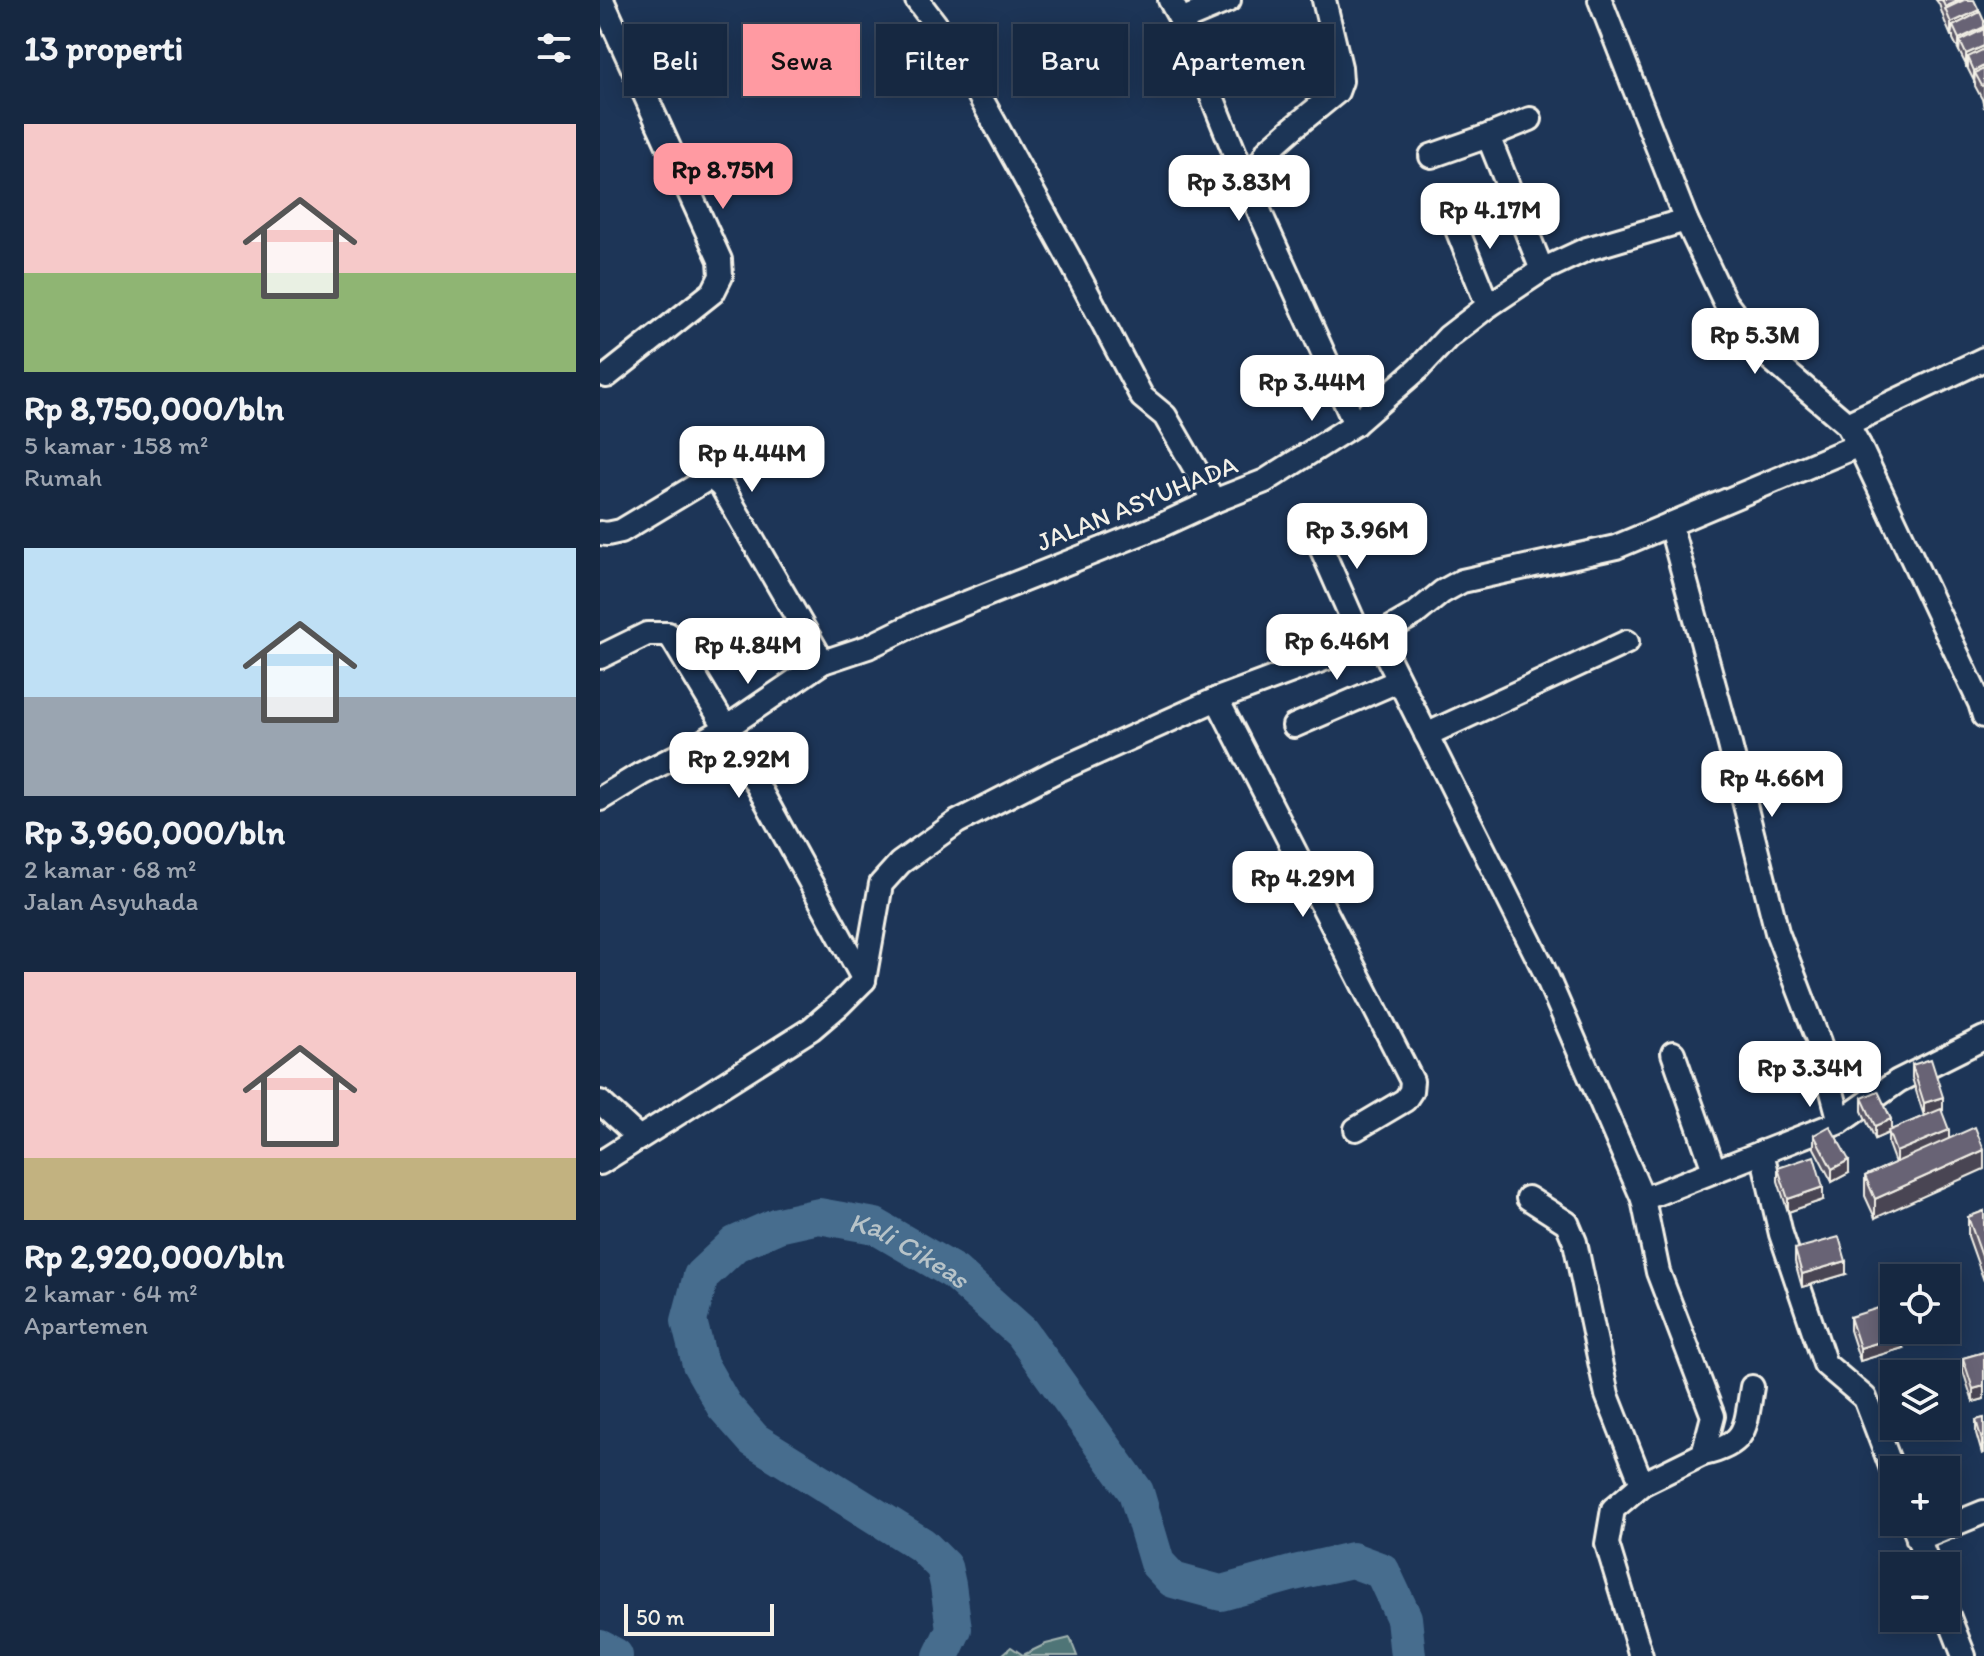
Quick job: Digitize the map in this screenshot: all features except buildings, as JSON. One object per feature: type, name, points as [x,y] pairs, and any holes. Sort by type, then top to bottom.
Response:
[{"type":"street","points":[[602,0],[720,260],[721,276],[713,292],[607,376]]},
{"type":"street","points":[[917,0],[952,46],[1142,397],[1165,416],[1214,501]]},
{"type":"street","points":[[1170,0],[1181,20],[1248,186],[1355,424]]},
{"type":"street","points":[[1181,20],[1229,0]]},
{"type":"street","points":[[1248,186],[1268,150],[1337,92],[1341,81],[1340,67],[1324,0]]},
{"type":"street","points":[[1600,0],[1686,220],[1725,302],[1765,354],[1847,424],[1983,706]]},
{"type":"street","points":[[1979,0],[1984,9]]},
{"type":"street","points":[[1431,156],[1530,119]]},
{"type":"street","points":[[1488,136],[1542,270]]},
{"type":"street","points":[[1450,212],[1488,306]]},
{"type":"street","name":"JALAN ASYUHADA","points":[[600,799],[726,728],[823,662],[868,647],[921,621],[1265,481],[1355,424],[1418,369],[1448,337],[1542,270],[1587,249],[1686,220]]},
{"type":"street","points":[[1847,424],[1984,359]]},
{"type":"street","points":[[600,1163],[811,1029],[839,1005],[864,980],[881,884],[900,863],[957,822],[1054,772],[1217,699],[1370,639],[1415,614],[1442,592],[1462,581],[1616,547],[1859,445]]},
{"type":"street","points":[[600,533],[621,531],[709,478],[715,481],[722,487],[823,662]]},
{"type":"street","points":[[1308,518],[1370,639],[1398,681],[1543,968],[1643,1199],[1658,1272],[1713,1416],[1703,1454]]},
{"type":"street","points":[[1670,524],[1777,932],[1819,1042],[1840,1122]]},
{"type":"street","points":[[600,657],[647,634],[668,634],[726,728],[864,980]]},
{"type":"street","points":[[1426,735],[1627,642]]},
{"type":"street","points":[[1294,726],[1398,681]]},
{"type":"street","points":[[1217,699],[1412,1081],[1411,1091],[1405,1100],[1356,1129]]},
{"type":"street","points":[[1643,1199],[1840,1122],[1898,1081],[1984,1038]]},
{"type":"street","points":[[1673,1053],[1714,1170]]},
{"type":"street","points":[[600,1102],[638,1137]]},
{"type":"street","points":[[1762,1152],[1781,1234],[1825,1364],[1865,1398],[1887,1456]]},
{"type":"street","points":[[1528,1198],[1567,1223],[1575,1242],[1607,1395],[1642,1484]]},
{"type":"street","points":[[1641,1656],[1607,1544],[1613,1509],[1642,1484],[1739,1439],[1747,1419],[1752,1387]]},
{"type":"street","points":[[1960,1518],[1984,1512]]},
{"type":"street","points":[[1955,1632],[1964,1656]]},
{"type":"green space","points":[[1070,1638],[1077,1656],[1001,1656],[1011,1647],[1023,1655],[1046,1644]]},
{"type":"waterway","name":"Kali Cikeas","points":[[941,1656],[954,1629],[944,1567],[922,1545],[754,1440],[724,1406],[700,1364],[689,1321],[701,1276],[735,1244],[778,1225],[819,1216],[875,1226],[954,1272],[1021,1332],[1136,1492],[1157,1563],[1173,1580],[1221,1593],[1352,1560],[1382,1571],[1404,1618],[1408,1656]]},
{"type":"waterway","name":"Kali Cikeas","points":[[600,1648],[615,1656]]}]
